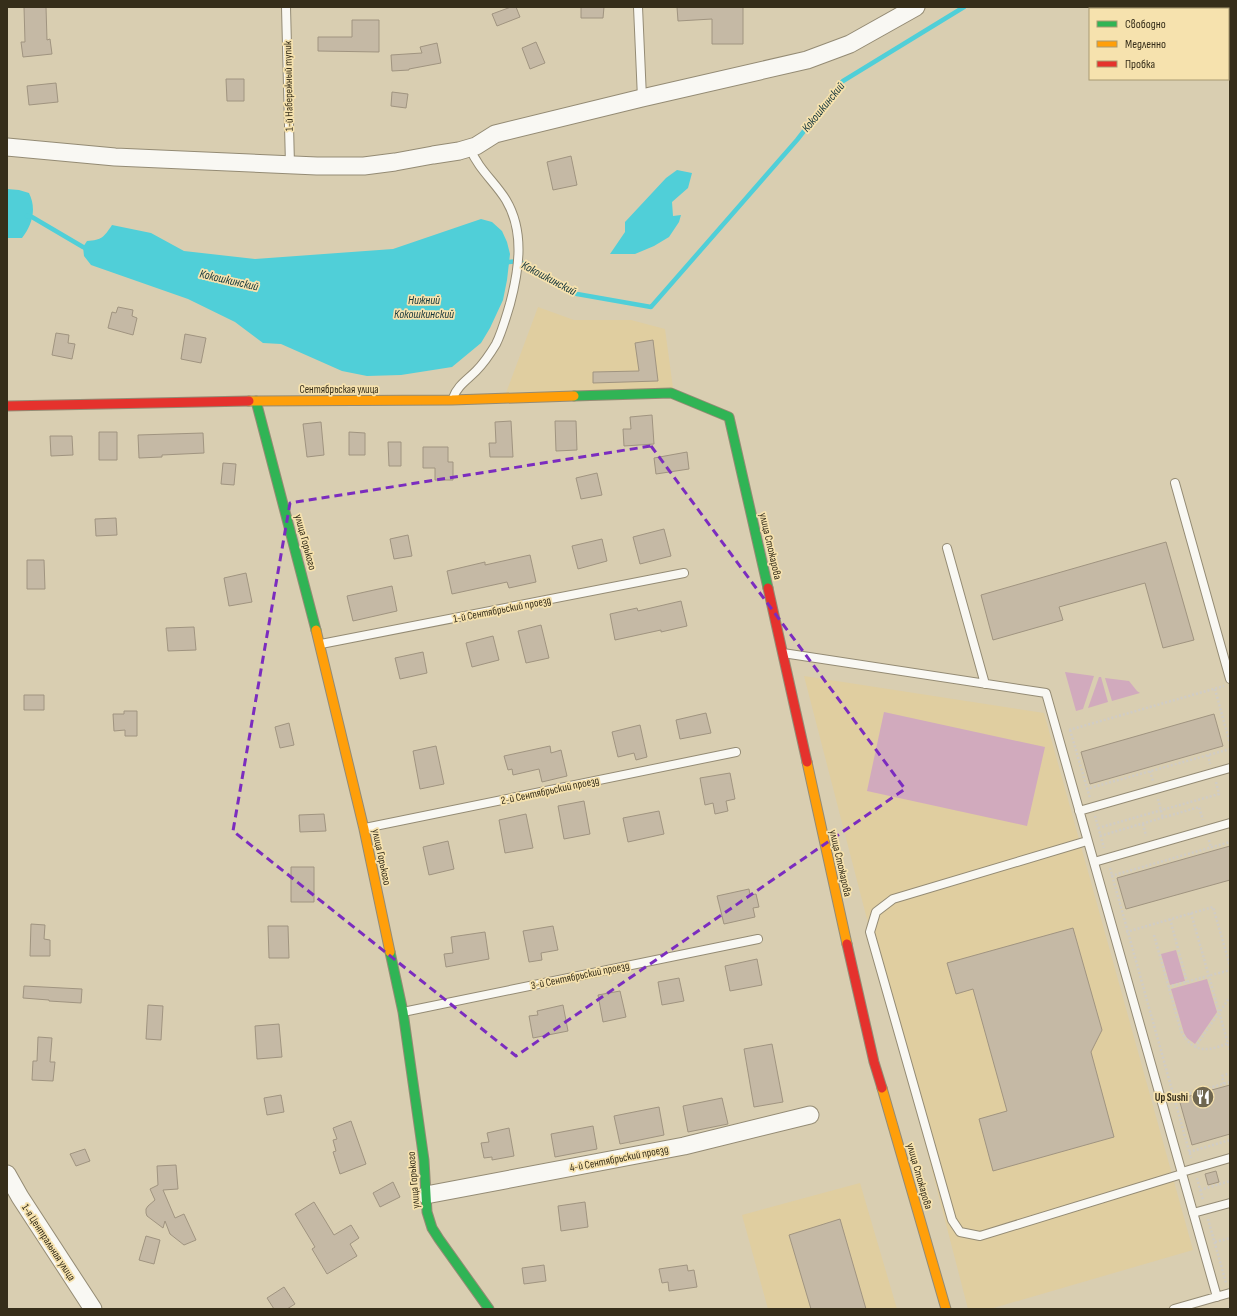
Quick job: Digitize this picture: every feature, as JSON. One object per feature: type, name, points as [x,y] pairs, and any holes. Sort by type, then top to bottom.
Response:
[{"type":"street","points":[[7,147],[115,157],[290,165],[317,166],[382,164],[470,148],[481,144],[495,134],[782,66],[821,55],[850,44],[916,7]]},
{"type":"street","name":"Сентябрьская улица","points":[[7,406],[256,401],[452,400],[671,393],[729,417]]},
{"type":"street","name":"улица Горького","points":[[256,401],[320,644],[364,829],[402,1012],[424,1160],[427,1212],[432,1228],[489,1309]]},
{"type":"street","name":"улица Стожарова","points":[[729,417],[874,1062],[946,1309]]},
{"type":"street","name":"4-й Сентябрьский проезд","points":[[426,1195],[684,1146],[810,1115]]},
{"type":"street","name":"1-я Центральная улица","points":[[7,1174],[20,1197],[93,1309]]},
{"type":"lane","name":"1-й Набережный тупик","points":[[286,7],[290,165]]},
{"type":"lane","points":[[638,7],[642,98]]},
{"type":"lane","points":[[452,400],[457,388],[476,371],[491,352],[496,342],[507,314],[519,261],[518,236],[510,207],[506,199],[478,163],[470,148]]},
{"type":"lane","points":[[1175,483],[1230,679]]},
{"type":"lane","points":[[947,548],[985,684]]},
{"type":"lane","name":"1-й Сентябрьский проезд","points":[[320,644],[684,573]]},
{"type":"lane","points":[[782,653],[1046,693],[1217,1297]]},
{"type":"lane","name":"2-й Сентябрьский проезд","points":[[364,829],[736,752]]},
{"type":"lane","points":[[1079,811],[1230,768]]},
{"type":"lane","points":[[1094,862],[1230,823]]},
{"type":"lane","points":[[1088,841],[893,899],[876,912],[870,932],[952,1220],[960,1232],[980,1236],[1230,1158]]},
{"type":"lane","name":"3-й Сентябрьский проезд","points":[[402,1012],[758,939]]},
{"type":"lane","points":[[1194,1213],[1230,1203]]},
{"type":"lane","points":[[1174,1309],[1230,1293]]},
{"type":"path","points":[[1057,733],[1230,684]]},
{"type":"path","points":[[1214,689],[1230,744]]},
{"type":"path","points":[[1070,730],[1230,1293]]},
{"type":"path","points":[[1074,793],[1230,748]]},
{"type":"path","points":[[1098,828],[1219,794],[1208,755]]},
{"type":"path","points":[[1100,836],[1199,808],[1211,848]]},
{"type":"path","points":[[1099,879],[1230,842]]},
{"type":"path","points":[[1114,935],[1213,907],[1230,966]]},
{"type":"path","points":[[1191,913],[1229,1042],[1230,1051]]},
{"type":"path","points":[[1170,919],[1188,982]]},
{"type":"path","points":[[1154,935],[1184,1038],[1195,1047],[1210,1050],[1229,1042]]},
{"type":"path","points":[[1168,987],[1230,970]]},
{"type":"path","points":[[1195,1047],[1230,996]]},
{"type":"path","points":[[1224,1084],[1222,1076],[1230,1073]]},
{"type":"path","points":[[1174,1098],[1230,1082]]},
{"type":"path","points":[[1177,1155],[1230,1140]]},
{"type":"path","points":[[1200,1190],[1230,1181]]},
{"type":"path","points":[[1215,1242],[1230,1238]]},
{"type":"highlighted area","points":[[651,446],[905,789],[516,1056],[233,831],[290,503]]},
{"type":"shaded area","points":[[538,307],[574,320],[631,320],[665,329],[673,388],[506,393]]},
{"type":"shaded area","points":[[1065,672],[1094,676],[1083,709],[1076,711]]},
{"type":"shaded area","points":[[804,676],[1044,713],[1193,1250],[990,1309],[968,1309]]},
{"type":"shaded area","points":[[1099,677],[1101,677],[1108,702],[1088,708]]},
{"type":"shaded area","points":[[1105,678],[1129,681],[1140,693],[1112,701]]},
{"type":"shaded area","points":[[884,712],[1045,747],[1027,826],[867,791]]},
{"type":"shaded area","points":[[1176,950],[1185,981],[1170,985],[1161,954]]},
{"type":"shaded area","points":[[1207,979],[1217,1012],[1195,1044],[1187,1038],[1184,1033],[1171,989]]},
{"type":"shaded area","points":[[860,1183],[897,1309],[768,1309],[742,1215]]},
{"type":"water","points":[[677,170],[692,173],[688,188],[672,202],[673,216],[681,215],[679,222],[669,237],[654,246],[635,254],[610,254],[625,232],[625,222],[666,178]]},
{"type":"water","points":[[7,189],[29,193],[33,205],[31,222],[22,238],[7,238]]},
{"type":"water","name":"Нижний Кокошкинский","points":[[481,219],[492,222],[502,231],[510,254],[503,300],[490,328],[481,343],[452,367],[401,375],[367,376],[342,371],[281,344],[263,343],[235,322],[188,299],[91,265],[84,256],[83,247],[87,241],[96,240],[102,237],[112,225],[151,233],[184,251],[255,259],[393,249]]},
{"type":"building","points":[[24,7],[46,7],[47,40],[50,39],[52,54],[23,57],[21,42],[25,42]]},
{"type":"building","points":[[511,7],[516,7],[520,17],[497,26],[492,14]]},
{"type":"building","points":[[581,7],[604,7],[603,18],[581,18]]},
{"type":"building","points":[[677,7],[743,7],[743,44],[712,44],[712,19],[678,21]]},
{"type":"building","points":[[352,20],[379,20],[379,52],[318,51],[318,37],[352,37]]},
{"type":"building","points":[[536,42],[545,63],[530,69],[522,48]]},
{"type":"building","points":[[437,43],[441,63],[409,70],[392,71],[391,55],[422,53],[420,47]]},
{"type":"building","points":[[226,79],[244,79],[244,101],[227,101]]},
{"type":"building","points":[[56,83],[58,102],[29,105],[27,86]]},
{"type":"building","points":[[392,92],[408,94],[406,108],[391,106]]},
{"type":"building","points":[[571,156],[577,185],[553,190],[547,162]]},
{"type":"building","points":[[118,307],[133,310],[132,316],[137,318],[133,335],[108,328],[112,312],[116,313]]},
{"type":"building","points":[[56,333],[69,335],[68,343],[75,344],[72,359],[52,355]]},
{"type":"building","points":[[185,334],[206,338],[201,363],[181,359]]},
{"type":"building","points":[[653,340],[658,381],[593,383],[593,372],[639,371],[635,343]]},
{"type":"building","points":[[652,415],[654,444],[624,446],[623,429],[631,429],[630,417]]},
{"type":"building","points":[[511,421],[513,457],[490,457],[489,443],[496,443],[495,422]]},
{"type":"building","points":[[555,421],[576,421],[577,450],[556,451]]},
{"type":"building","points":[[321,422],[324,455],[307,457],[303,424]]},
{"type":"building","points":[[99,432],[117,432],[117,460],[99,460]]},
{"type":"building","points":[[349,432],[365,433],[365,455],[349,455]]},
{"type":"building","points":[[203,433],[204,453],[162,455],[162,457],[139,458],[138,435]]},
{"type":"building","points":[[50,436],[72,436],[73,455],[51,456]]},
{"type":"building","points":[[388,442],[401,442],[401,466],[389,466]]},
{"type":"building","points":[[423,447],[448,447],[448,462],[453,462],[453,480],[435,480],[435,468],[423,468]]},
{"type":"building","points":[[687,452],[689,469],[656,474],[654,458]]},
{"type":"building","points":[[223,463],[236,464],[234,485],[221,484]]},
{"type":"building","points":[[597,473],[602,495],[581,499],[576,478]]},
{"type":"building","points":[[116,518],[117,535],[96,536],[95,519]]},
{"type":"building","points":[[664,529],[671,556],[640,564],[633,537]]},
{"type":"building","points":[[408,535],[412,556],[394,559],[390,539]]},
{"type":"building","points":[[602,539],[607,561],[578,569],[572,546]]},
{"type":"building","points":[[1166,542],[1194,640],[1163,648],[1145,583],[1059,607],[1063,620],[993,640],[981,595]]},
{"type":"building","points":[[530,555],[536,582],[509,588],[507,582],[452,594],[447,571],[485,562],[485,565]]},
{"type":"building","points":[[27,560],[44,560],[45,589],[27,589]]},
{"type":"building","points":[[246,573],[252,602],[229,606],[224,578]]},
{"type":"building","points":[[392,586],[397,611],[353,621],[347,596]]},
{"type":"building","points":[[681,601],[687,626],[615,640],[610,614],[637,608],[638,611]]},
{"type":"building","points":[[541,625],[549,658],[526,663],[518,631]]},
{"type":"building","points":[[194,627],[196,650],[168,651],[166,628]]},
{"type":"building","points":[[493,636],[499,660],[472,667],[466,643]]},
{"type":"building","points":[[423,652],[427,673],[400,679],[395,658]]},
{"type":"building","points":[[24,695],[44,695],[44,710],[24,710]]},
{"type":"building","points":[[124,711],[137,711],[137,736],[125,736],[125,730],[114,731],[113,714],[124,714]]},
{"type":"building","points":[[706,713],[711,733],[680,739],[676,720]]},
{"type":"building","points":[[1214,714],[1223,746],[1090,784],[1081,752]]},
{"type":"building","points":[[289,723],[294,745],[280,748],[275,727]]},
{"type":"building","points":[[640,725],[647,757],[636,760],[634,753],[618,757],[612,732]]},
{"type":"building","points":[[436,746],[444,784],[420,789],[413,751]]},
{"type":"building","points":[[550,746],[551,753],[561,750],[567,776],[542,782],[539,769],[513,775],[512,769],[508,770],[504,756]]},
{"type":"building","points":[[730,773],[735,799],[726,801],[728,811],[715,814],[713,803],[705,805],[700,778]]},
{"type":"building","points":[[584,801],[590,834],[564,839],[558,806]]},
{"type":"building","points":[[659,811],[664,834],[628,842],[623,818]]},
{"type":"building","points":[[324,814],[326,831],[300,832],[299,815]]},
{"type":"building","points":[[526,814],[533,848],[505,853],[499,820]]},
{"type":"building","points":[[448,841],[454,869],[429,875],[423,847]]},
{"type":"building","points":[[1230,846],[1230,880],[1126,909],[1117,878]]},
{"type":"building","points":[[291,867],[314,867],[314,902],[291,902]]},
{"type":"building","points":[[749,889],[750,895],[756,894],[759,907],[753,908],[755,917],[724,924],[717,896]]},
{"type":"building","points":[[31,924],[45,925],[44,939],[50,940],[50,956],[30,956]]},
{"type":"building","points":[[268,926],[288,926],[289,958],[269,958]]},
{"type":"building","points":[[553,926],[558,950],[541,953],[542,960],[529,962],[523,931]]},
{"type":"building","points":[[1073,928],[1102,1030],[1091,1052],[1114,1137],[993,1171],[979,1119],[1007,1111],[973,989],[956,994],[947,963]]},
{"type":"building","points":[[485,932],[489,959],[446,967],[444,954],[453,953],[451,937]]},
{"type":"building","points":[[757,959],[762,985],[730,991],[725,966]]},
{"type":"building","points":[[679,978],[684,1001],[662,1005],[658,982]]},
{"type":"building","points":[[24,986],[82,989],[81,1003],[23,998]]},
{"type":"building","points":[[620,991],[626,1017],[603,1022],[598,995]]},
{"type":"building","points":[[148,1005],[163,1006],[161,1040],[146,1039]]},
{"type":"building","points":[[563,1005],[568,1031],[533,1038],[529,1016],[538,1015],[537,1011]]},
{"type":"building","points":[[279,1024],[282,1057],[257,1059],[255,1026]]},
{"type":"building","points":[[38,1037],[52,1038],[50,1062],[55,1062],[53,1081],[32,1080],[33,1061],[37,1061]]},
{"type":"building","points":[[772,1044],[783,1102],[754,1107],[744,1049]]},
{"type":"building","points":[[1230,1085],[1230,1134],[1192,1145],[1179,1099]]},
{"type":"building","points":[[281,1095],[284,1112],[267,1115],[264,1098]]},
{"type":"building","points":[[722,1098],[728,1124],[688,1132],[683,1106]]},
{"type":"building","points":[[659,1107],[664,1135],[620,1144],[614,1116]]},
{"type":"building","points":[[351,1121],[366,1164],[340,1174],[333,1152],[336,1151],[333,1140],[337,1139],[333,1128]]},
{"type":"building","points":[[593,1126],[597,1149],[555,1157],[551,1134]]},
{"type":"building","points":[[509,1128],[514,1156],[492,1160],[492,1157],[484,1158],[481,1143],[489,1142],[487,1133]]},
{"type":"building","points":[[85,1149],[90,1161],[76,1166],[70,1154]]},
{"type":"building","points":[[176,1165],[178,1189],[163,1190],[175,1218],[184,1214],[196,1240],[184,1245],[170,1234],[165,1221],[163,1228],[147,1216],[146,1213],[148,1206],[155,1200],[150,1189],[158,1185],[157,1166]]},
{"type":"building","points":[[1216,1171],[1219,1182],[1208,1185],[1205,1174]]},
{"type":"building","points":[[393,1182],[400,1197],[380,1207],[373,1193]]},
{"type":"building","points":[[314,1202],[334,1235],[351,1225],[359,1238],[350,1244],[357,1256],[327,1274],[312,1249],[315,1247],[295,1214]]},
{"type":"building","points":[[585,1202],[588,1227],[561,1231],[558,1206]]},
{"type":"building","points":[[840,1219],[866,1309],[811,1309],[789,1235]]},
{"type":"building","points":[[146,1236],[160,1240],[154,1264],[139,1260]]},
{"type":"building","points":[[544,1265],[546,1281],[524,1284],[522,1268]]},
{"type":"building","points":[[687,1265],[688,1271],[694,1270],[697,1287],[669,1291],[668,1282],[662,1283],[659,1269]]},
{"type":"building","points":[[284,1287],[295,1304],[287,1309],[274,1309],[267,1298]]},
{"type":"waterway","name":"Кокошкинский","points":[[504,264],[519,261],[577,294],[651,307],[797,140],[843,81],[964,7]]},
{"type":"waterway","name":"Кокошкинский","points":[[27,216],[32,217],[87,249]]},
{"type":"traffic: fast","points":[[574,396],[671,393],[729,417],[768,588]]},
{"type":"traffic: fast","points":[[256,401],[316,630]]},
{"type":"traffic: fast","points":[[390,952],[403,1012],[424,1160],[427,1212],[432,1228],[439,1239],[489,1309]]},
{"type":"traffic: slow","points":[[249,401],[452,400],[574,396]]},
{"type":"traffic: slow","points":[[316,630],[364,829],[390,952]]},
{"type":"traffic: slow","points":[[807,762],[847,944]]},
{"type":"traffic: slow","points":[[882,1088],[946,1309]]},
{"type":"traffic: jam","points":[[7,406],[249,401]]},
{"type":"traffic: jam","points":[[768,588],[807,762]]},
{"type":"traffic: jam","points":[[847,944],[874,1062],[882,1088]]},
{"type":"place","name":"Up Sushi","points":[[1203,1097]]}]
